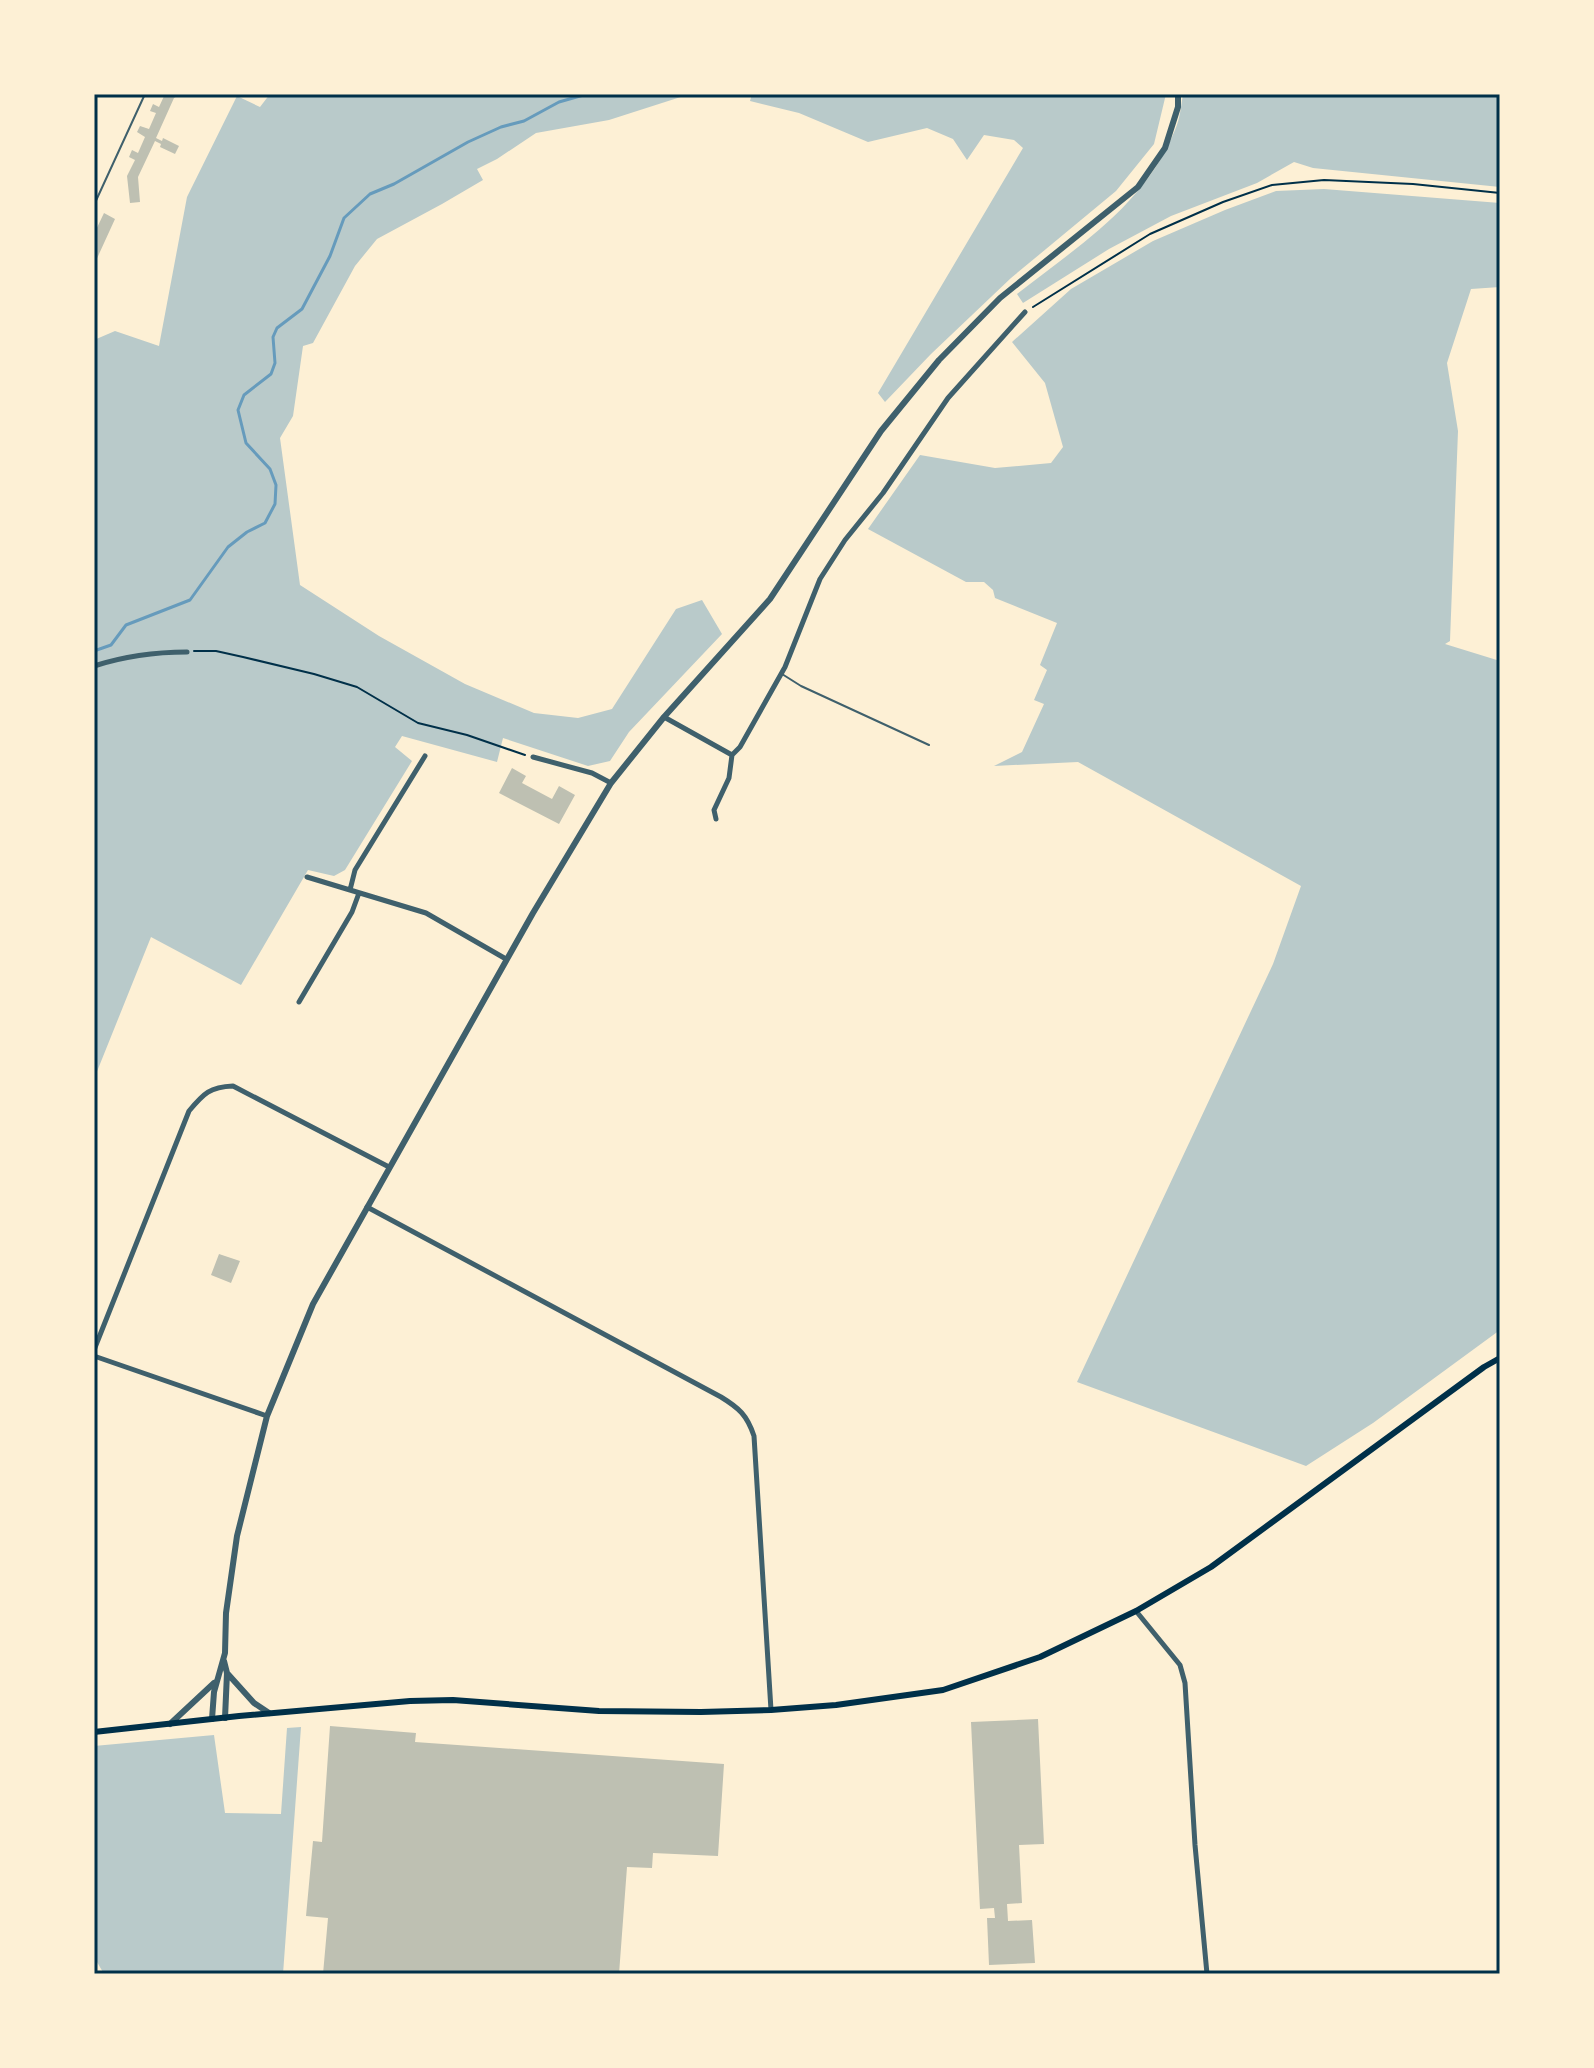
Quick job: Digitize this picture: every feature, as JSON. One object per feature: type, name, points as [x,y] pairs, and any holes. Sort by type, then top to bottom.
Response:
[{"type":"main road","points":[[94,1732],[410,1701],[453,1700],[599,1711],[701,1712],[836,1705],[943,1690],[1040,1657],[1136,1611],[1211,1567],[1500,1358]]},
{"type":"street","points":[[225,1718],[226,1613],[237,1536],[267,1416],[313,1304],[506,959],[611,783],[664,717],[770,599],[881,431],[939,360],[1000,298],[1138,187],[1165,148],[1178,107],[1178,94]]},
{"type":"street","points":[[716,819],[714,810],[729,778],[732,755],[740,747],[781,674],[820,579],[948,398],[1025,312]]},
{"type":"street","points":[[94,666],[118,658],[158,652],[187,652]]},
{"type":"street","points":[[664,717],[732,755]]},
{"type":"street","points":[[350,890],[355,870],[425,756]]},
{"type":"street","points":[[533,757],[592,773],[611,783]]},
{"type":"street","points":[[307,877],[426,913],[506,959]]},
{"type":"street","points":[[299,1002],[352,912],[359,893]]},
{"type":"street","points":[[94,1350],[189,1111],[202,1095],[216,1087],[233,1086],[389,1167]]},
{"type":"street","points":[[367,1207],[721,1397],[737,1407],[749,1421],[754,1436],[771,1710]]},
{"type":"street","points":[[94,1356],[267,1416]]},
{"type":"street","points":[[1136,1611],[1180,1665],[1185,1683],[1207,1974]]},
{"type":"street","points":[[212,1719],[214,1692],[224,1661]]},
{"type":"street","points":[[227,1673],[254,1703],[269,1713]]},
{"type":"street","points":[[170,1724],[217,1679]]},
{"type":"lane","points":[[94,205],[145,94]]},
{"type":"lane","points":[[781,674],[929,745]]},
{"type":"path","points":[[1025,312],[1150,234],[1223,202],[1272,185],[1324,180],[1413,184],[1500,193]]},
{"type":"path","points":[[187,652],[216,651],[357,687],[418,723],[533,757]]},
{"type":"shaded area","points":[[270,94],[690,94],[609,120],[536,133],[477,169],[483,180],[377,239],[355,266],[313,343],[303,346],[293,416],[280,438],[300,585],[379,636],[465,684],[534,713],[578,718],[612,709],[676,609],[702,600],[722,634],[629,732],[610,761],[588,766],[503,738],[497,762],[402,736],[395,747],[412,761],[345,870],[334,876],[308,870],[241,985],[151,937],[94,1079],[94,340],[115,331],[159,346],[187,197],[237,96],[260,107]]},
{"type":"shaded area","points":[[752,94],[1166,94],[1154,144],[1116,191],[1011,278],[885,402],[878,393],[1023,148],[1014,140],[984,135],[967,160],[953,139],[927,128],[868,142],[799,113],[750,101]]},
{"type":"shaded area","points":[[1183,94],[1500,94],[1500,187],[1313,168],[1294,162],[1257,183],[1171,216],[1109,249],[1023,303],[1017,294],[1108,222],[1146,181],[1175,130]]},
{"type":"shaded area","points":[[1324,189],[1500,203],[1500,287],[1471,289],[1447,363],[1458,431],[1450,641],[1445,644],[1500,661],[1500,1330],[1373,1423],[1306,1466],[1077,1382],[1273,964],[1301,886],[1078,762],[994,766],[1022,752],[1044,704],[1034,700],[1047,670],[1040,665],[1057,623],[995,598],[993,590],[984,582],[966,582],[868,529],[920,455],[995,468],[1051,463],[1063,447],[1045,383],[1012,342],[1071,289],[1153,241],[1225,210],[1276,191]]},
{"type":"shaded area","points":[[301,1727],[283,1974],[104,1974],[94,1962],[94,1746],[214,1735],[225,1813],[281,1814],[287,1728]]},
{"type":"building","points":[[165,94],[180,94],[174,98],[156,138],[179,146],[175,154],[155,141],[138,177],[140,202],[130,203],[127,176],[135,160],[129,157],[132,150],[138,153],[145,137],[137,132],[140,126],[149,129],[156,113],[150,111],[153,104],[159,107]]},
{"type":"building","points":[[104,213],[115,219],[94,265],[94,234]]},
{"type":"building","points":[[512,768],[526,776],[522,783],[552,799],[559,786],[575,795],[559,824],[499,793]]},
{"type":"building","points":[[219,1254],[240,1261],[231,1283],[211,1275]]},
{"type":"building","points":[[1038,1719],[1044,1844],[1019,1845],[1022,1903],[1007,1904],[1008,1921],[1032,1920],[1035,1963],[989,1965],[987,1918],[995,1918],[994,1908],[980,1909],[971,1722]]},
{"type":"building","points":[[330,1726],[416,1733],[415,1742],[724,1764],[718,1856],[653,1853],[652,1868],[627,1867],[619,1974],[323,1974],[328,1918],[306,1916],[313,1841],[322,1842]]},
{"type":"waterway","points":[[94,651],[111,645],[126,625],[190,600],[228,547],[265,523],[275,504],[276,485],[270,469],[246,443],[238,410],[244,395],[271,374],[275,363],[273,337],[277,328],[302,309],[330,256],[344,218],[370,194],[394,184],[468,142],[501,127],[524,121],[559,102],[587,94]]}]
